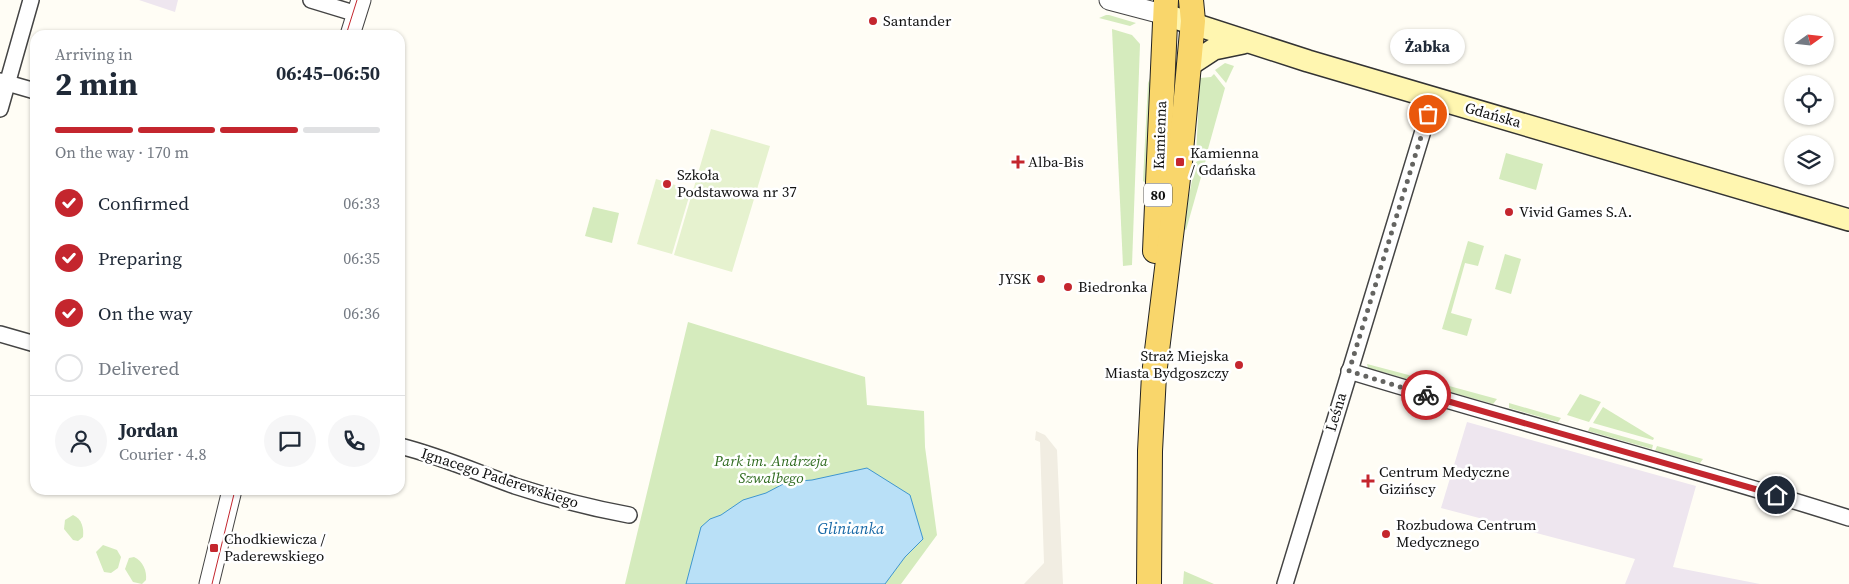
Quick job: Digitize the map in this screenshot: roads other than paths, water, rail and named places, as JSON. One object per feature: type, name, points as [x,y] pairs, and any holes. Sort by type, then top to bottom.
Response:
[{"type":"main road","name":"80","points":[[1191,0],[1192,23]]},
{"type":"main road","name":"Gdańska","points":[[1166,8],[1192,23],[1246,42],[1849,220]]},
{"type":"main road","name":"Kamienna","points":[[1149,584],[1155,238],[1166,8]]},
{"type":"main road","name":"Kamienna","points":[[1154,375],[1180,162],[1192,23]]},
{"type":"main road","points":[[1188,66],[1214,49],[1246,42]]},
{"type":"street","points":[[0,109],[4,82],[31,0]]},
{"type":"street","points":[[311,0],[359,7],[352,30]]},
{"type":"street","name":"Gdańska","points":[[1109,0],[1166,8]]},
{"type":"street","points":[[4,82],[30,90]]},
{"type":"street","name":"Leśna","points":[[1285,584],[1433,98]]},
{"type":"street","points":[[0,334],[30,343]]},
{"type":"street","points":[[1349,371],[1502,418],[1758,489],[1849,518]]},
{"type":"street","name":"Ignacego Paderewskiego","points":[[405,447],[441,457],[515,486],[595,509],[629,516]]},
{"type":"street","points":[[209,584],[231,495]]},
{"type":"water","name":"Glinianka","points":[[867,468],[910,495],[923,539],[905,557],[885,584],[686,584],[701,527],[710,519],[721,515],[743,500],[766,493],[787,482],[812,480]]},
{"type":"tram line","points":[[348,30],[357,0]]},
{"type":"tram line","points":[[212,584],[234,495]]},
{"type":"place","name":"Santander","points":[[873,21]]},
{"type":"place","name":"Żabka","points":[[1428,114]]},
{"type":"place","name":"Alba-Bis","points":[[1018,162]]},
{"type":"place","name":"Kamienna / Gdańska","points":[[1180,162]]},
{"type":"place","name":"Szkoła Podstawowa nr 37","points":[[667,184]]},
{"type":"place","name":"Vivid Games S.A.","points":[[1509,212]]},
{"type":"place","name":"JYSK","points":[[1041,279]]},
{"type":"place","name":"Biedronka","points":[[1068,287]]},
{"type":"place","name":"Straż Miejska Miasta Bydgoszczy","points":[[1239,365]]},
{"type":"place","name":"Centrum Medyczne Gizińscy","points":[[1368,481]]},
{"type":"place","name":"Rozbudowa Centrum Medycznego","points":[[1386,534]]},
{"type":"place","name":"Chodkiewicza / Paderewskiego","points":[[214,548]]},
{"type":"park label","name":"Park im. Andrzeja Szwalbego","points":[[771,470]]}]
